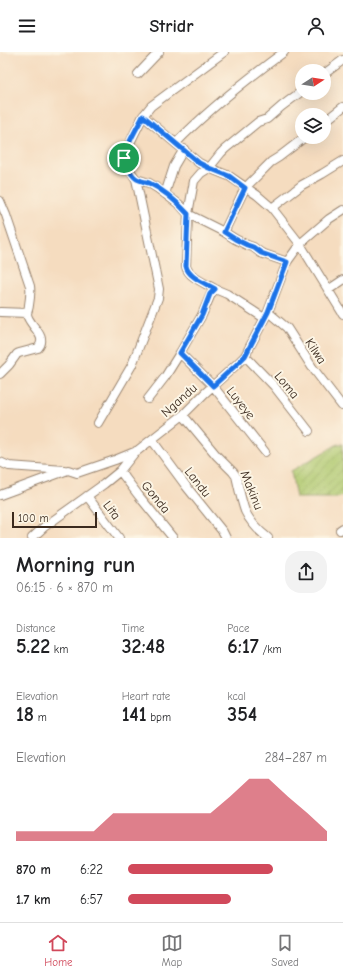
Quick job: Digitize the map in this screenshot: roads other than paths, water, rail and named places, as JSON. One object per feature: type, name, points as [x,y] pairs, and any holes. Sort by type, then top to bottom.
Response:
[{"type":"street","points":[[138,74],[159,52]]},
{"type":"street","points":[[98,423],[132,365],[159,294],[136,179],[125,164],[124,158],[126,151],[143,116],[151,106],[224,52]]},
{"type":"street","points":[[176,143],[232,92],[284,52]]},
{"type":"street","points":[[331,69],[343,60]]},
{"type":"street","points":[[188,214],[194,181],[200,173],[209,168],[225,149],[258,122],[267,119],[295,96]]},
{"type":"street","points":[[331,116],[343,107]]},
{"type":"street","points":[[143,116],[199,163],[229,176],[257,195],[272,208],[300,244],[343,314]]},
{"type":"street","points":[[224,232],[245,188],[271,162],[295,144]]},
{"type":"street","points":[[165,194],[174,166],[184,149]]},
{"type":"street","points":[[272,208],[302,184],[343,161]]},
{"type":"street","points":[[136,179],[149,183],[180,205],[188,214],[253,247],[261,253],[287,262]]},
{"type":"street","points":[[0,201],[30,286],[31,293],[27,314],[28,318],[40,335],[40,346],[38,348],[19,352],[0,374]]},
{"type":"street","name":"Ngandu","points":[[0,496],[68,470],[77,473],[137,451],[182,415],[245,356],[266,315],[287,262],[300,244],[329,219],[343,210]]},
{"type":"street","name":"Kilwa","points":[[188,214],[187,271],[215,289],[228,294],[287,328],[312,367],[342,406]]},
{"type":"street","points":[[328,290],[343,280]]},
{"type":"street","points":[[148,399],[165,377],[180,353],[202,315],[210,294],[215,289]]},
{"type":"street","points":[[0,312],[27,314]]},
{"type":"street","name":"Luyeye","points":[[180,353],[213,386],[266,452]]},
{"type":"street","name":"Loma","points":[[245,356],[274,386],[310,431]]},
{"type":"street","name":"Makinu","points":[[182,415],[236,476],[244,509],[259,530],[268,538]]},
{"type":"street","name":"Landu","points":[[152,440],[223,532],[226,538]]},
{"type":"street","points":[[32,538],[44,527],[120,471],[137,451]]},
{"type":"street","points":[[0,462],[9,466],[68,470]]},
{"type":"street","name":"Gonda","points":[[120,471],[173,538]]},
{"type":"street","name":"Lita","points":[[87,496],[119,538]]}]
